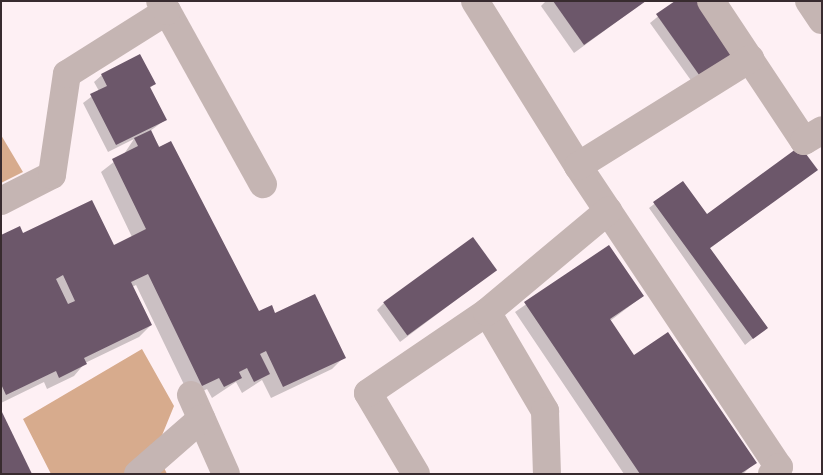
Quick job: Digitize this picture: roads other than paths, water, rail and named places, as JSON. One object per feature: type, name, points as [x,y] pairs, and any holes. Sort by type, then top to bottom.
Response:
[{"type":"lane","points":[[475,1],[578,166],[779,467],[772,474]]},
{"type":"lane","points":[[711,1],[804,141],[822,130]]},
{"type":"lane","points":[[809,1],[822,20]]},
{"type":"lane","points":[[1,201],[52,175],[66,74],[163,6],[263,184]]},
{"type":"lane","points":[[578,166],[750,59]]},
{"type":"lane","points":[[416,474],[368,393],[487,312],[608,211]]},
{"type":"lane","points":[[487,312],[545,411],[547,474]]},
{"type":"lane","points":[[138,474],[196,407],[226,474]]}]
